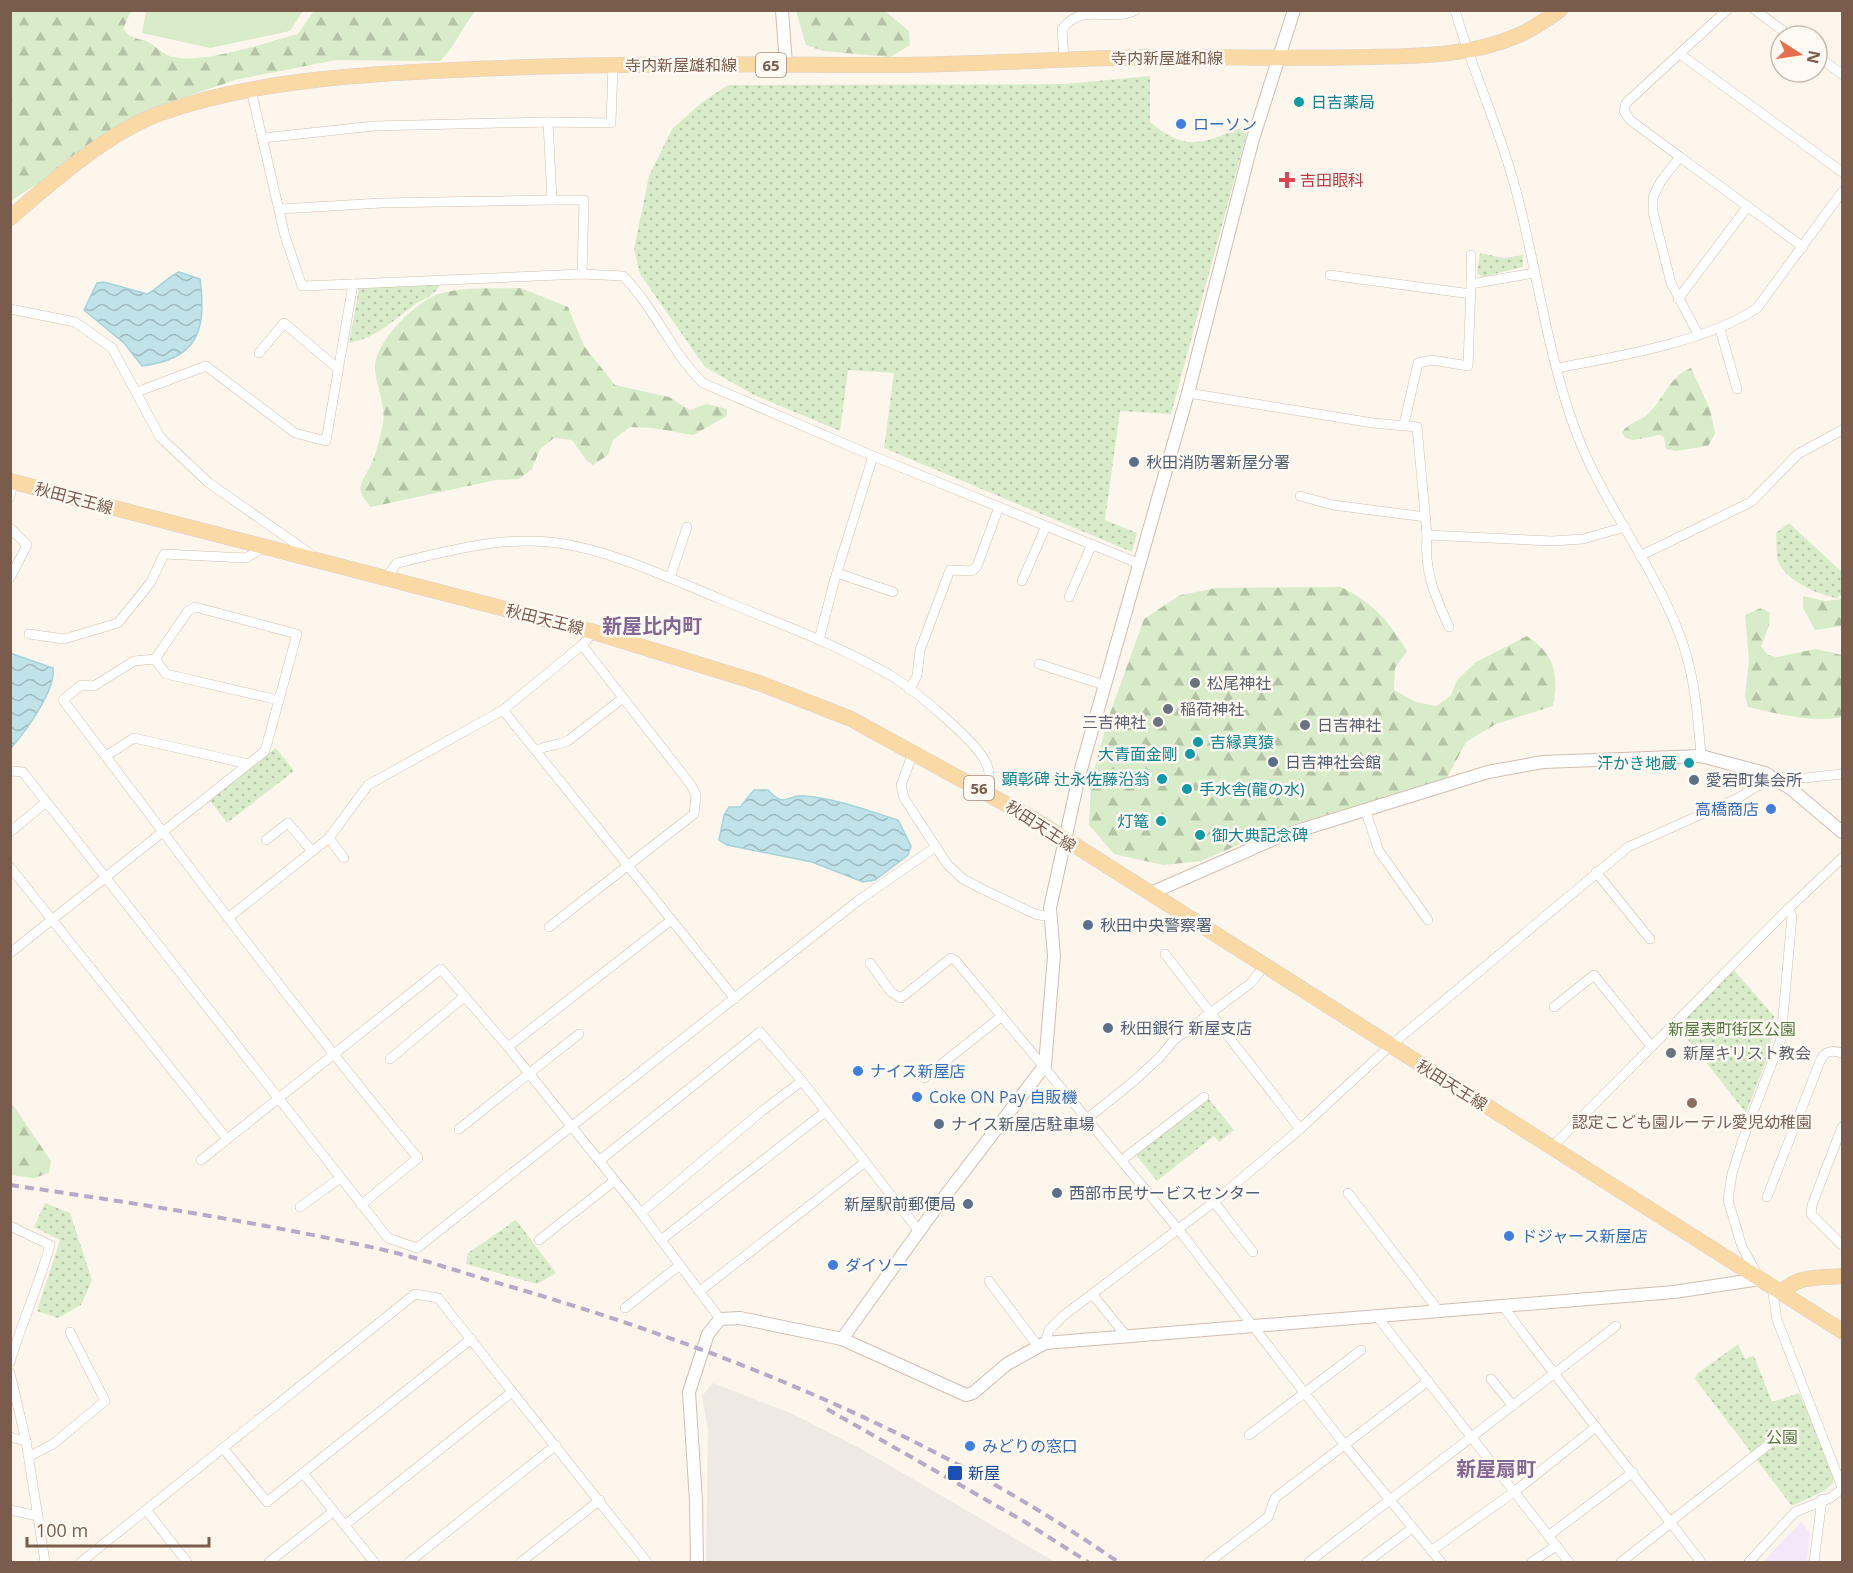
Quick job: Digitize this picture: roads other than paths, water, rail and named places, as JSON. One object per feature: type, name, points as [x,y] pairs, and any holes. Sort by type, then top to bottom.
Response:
[{"type":"main road","name":"寺内新屋雄和線","points":[[10,218],[79,161],[159,113],[251,90],[384,73],[613,65],[919,66],[1064,58],[1185,57],[1277,60],[1406,56],[1467,51],[1519,35],[1560,10]]},
{"type":"main road","name":"秋田天王線","points":[[11,486],[594,632],[759,683],[850,719],[990,794],[1151,893],[1842,1331]]},
{"type":"main road","points":[[1771,1286],[1842,1276]]},
{"type":"street","points":[[782,10],[786,65]]},
{"type":"street","points":[[1064,58],[1062,29],[1071,18],[1083,13],[1125,16],[1136,10]]},
{"type":"street","points":[[842,1339],[919,1231],[1045,1065],[1054,956],[1050,918],[1079,776],[1188,393],[1252,142],[1294,10]]},
{"type":"street","points":[[1455,10],[1467,51],[1514,184],[1540,310],[1574,427],[1586,457],[1625,527],[1683,644],[1698,718],[1701,756]]},
{"type":"street","points":[[1727,10],[1626,104],[1624,111],[1630,120],[1803,247]]},
{"type":"street","points":[[1755,10],[1774,24]]},
{"type":"street","points":[[1680,54],[1842,172]]},
{"type":"street","points":[[263,138],[374,126],[611,123],[613,65]]},
{"type":"street","points":[[1829,65],[1842,74]]},
{"type":"street","points":[[251,90],[281,209],[285,236],[302,286],[582,274],[623,276],[646,303],[688,368],[703,383],[873,456],[1140,564]]},
{"type":"street","points":[[548,122],[552,200]]},
{"type":"street","points":[[1680,157],[1653,197],[1653,212],[1678,299],[1698,334]]},
{"type":"street","points":[[1557,368],[1720,329],[1757,308],[1842,192]]},
{"type":"street","points":[[281,209],[381,203],[584,200],[582,274]]},
{"type":"street","points":[[1678,299],[1748,206]]},
{"type":"street","points":[[1404,424],[1418,363],[1432,360],[1468,366],[1471,255]]},
{"type":"street","points":[[1330,275],[1471,289],[1534,273]]},
{"type":"street","points":[[137,392],[206,366],[295,433],[326,441],[352,284]]},
{"type":"street","points":[[10,309],[75,322],[112,348],[160,437],[209,483],[323,563]]},
{"type":"street","points":[[259,353],[284,323],[338,368]]},
{"type":"street","points":[[1720,329],[1737,389]]},
{"type":"street","points":[[1188,393],[1361,422],[1404,424],[1417,427],[1426,517],[1425,559],[1431,586],[1449,627]]},
{"type":"street","points":[[1640,556],[1750,502],[1798,454],[1842,430]]},
{"type":"street","points":[[819,640],[873,456]]},
{"type":"street","points":[[1300,496],[1333,505],[1426,517]]},
{"type":"street","points":[[909,690],[916,676],[921,650],[950,570],[972,571],[977,566],[999,507]]},
{"type":"street","points":[[1022,581],[1046,526]]},
{"type":"street","points":[[670,578],[687,527]]},
{"type":"street","points":[[1427,535],[1552,541],[1583,539],[1625,527]]},
{"type":"street","points":[[10,528],[27,545],[10,578]]},
{"type":"street","points":[[385,579],[397,563],[506,542],[535,541],[587,548],[670,578],[819,640],[892,676],[954,727],[983,757],[989,767],[990,794]]},
{"type":"street","points":[[1069,597],[1092,544]]},
{"type":"street","points":[[29,634],[64,639],[118,623],[151,582],[164,554],[246,558],[263,548]]},
{"type":"street","points":[[837,573],[893,592]]},
{"type":"street","points":[[10,953],[163,831],[265,751],[297,633],[195,607],[188,611],[155,659],[134,662],[94,686],[81,685],[63,700],[163,831],[332,1055],[418,1158],[361,1205]]},
{"type":"street","points":[[228,918],[328,838],[368,785],[503,710],[582,645],[594,632]]},
{"type":"street","points":[[549,927],[694,813],[696,795],[582,645]]},
{"type":"street","points":[[155,659],[166,674],[278,700]]},
{"type":"street","points":[[1039,664],[1104,685]]},
{"type":"street","points":[[537,752],[551,743],[561,745],[569,741],[623,698]]},
{"type":"street","points":[[503,710],[670,921],[735,999]]},
{"type":"street","points":[[106,756],[134,738],[248,764]]},
{"type":"street","points":[[913,753],[901,785],[904,798],[934,848],[963,879],[1035,914],[1050,918]]},
{"type":"street","points":[[1151,893],[1281,836],[1488,772],[1543,762],[1701,756],[1736,764],[1772,777],[1790,788],[1842,832]]},
{"type":"street","points":[[10,771],[23,772],[388,1238],[417,1248],[573,1128],[859,900],[934,848]]},
{"type":"street","points":[[1041,1344],[1049,1330],[1064,1316],[1214,1202],[1300,1129],[1390,1046],[1596,872],[1628,848],[1738,798],[1772,777],[1805,778],[1842,774]]},
{"type":"street","points":[[10,832],[45,803]]},
{"type":"street","points":[[1365,809],[1378,851],[1428,920]]},
{"type":"street","points":[[266,840],[288,823],[312,851]]},
{"type":"street","points":[[328,838],[344,858]]},
{"type":"street","points":[[1552,1147],[1788,909],[1842,858]]},
{"type":"street","points":[[10,867],[227,1139]]},
{"type":"street","points":[[1596,872],[1650,939]]},
{"type":"street","points":[[1749,1563],[1796,1512],[1822,1499],[1830,1498],[1842,1488],[1778,1320],[1771,1286],[1742,1247],[1728,1200],[1732,1174],[1743,1139],[1781,1039],[1792,916],[1788,909]]},
{"type":"street","points":[[508,1047],[670,921]]},
{"type":"street","points":[[1165,954],[1300,1129]]},
{"type":"street","points":[[870,963],[891,992],[901,998],[951,958],[957,961],[1178,1229],[1344,1444],[1441,1563]]},
{"type":"street","points":[[1088,1118],[1148,1069],[1174,1040],[1251,983],[1265,965]]},
{"type":"street","points":[[201,1160],[441,969],[573,1128],[720,1319]]},
{"type":"street","points":[[1554,1007],[1594,975],[1651,1046]]},
{"type":"street","points":[[390,1059],[464,997]]},
{"type":"street","points":[[924,1078],[1002,1016]]},
{"type":"street","points":[[598,1161],[760,1032],[802,1081],[919,1231]]},
{"type":"street","points":[[459,1129],[579,1034]]},
{"type":"street","points":[[1767,1197],[1821,1059],[1824,1054],[1834,1050],[1842,1053]]},
{"type":"street","points":[[641,1214],[762,1111],[802,1081]]},
{"type":"street","points":[[1122,1160],[1204,1097]]},
{"type":"street","points":[[661,1240],[825,1112]]},
{"type":"street","points":[[1842,1127],[1812,1205],[1811,1214],[1842,1245]]},
{"type":"street","points":[[700,1291],[864,1163]]},
{"type":"street","points":[[300,1207],[340,1178]]},
{"type":"street","points":[[539,1240],[614,1181]]},
{"type":"street","points":[[1348,1193],[1438,1310]]},
{"type":"street","points":[[1214,1202],[1254,1252]]},
{"type":"street","points":[[10,1226],[50,1245],[42,1276],[18,1335],[10,1362]]},
{"type":"street","points":[[625,1308],[680,1265]]},
{"type":"street","points":[[989,1281],[1041,1344]]},
{"type":"street","points":[[697,1563],[696,1501],[689,1392],[708,1334],[720,1319],[740,1318],[842,1339],[966,1395],[1007,1364],[1041,1344],[1438,1310],[1771,1286]]},
{"type":"street","points":[[81,1563],[415,1294],[438,1298],[600,1500],[647,1563]]},
{"type":"street","points":[[1093,1295],[1126,1337]]},
{"type":"street","points":[[1502,1305],[1553,1376],[1633,1472],[1701,1563]]},
{"type":"street","points":[[1376,1315],[1569,1563]]},
{"type":"street","points":[[1309,1563],[1617,1326]]},
{"type":"street","points":[[30,1455],[53,1444],[105,1401],[70,1332]]},
{"type":"street","points":[[223,1448],[267,1502],[471,1339]]},
{"type":"street","points":[[1249,1435],[1360,1350]]},
{"type":"street","points":[[10,1373],[30,1455],[45,1563]]},
{"type":"street","points":[[1491,1379],[1513,1406]]},
{"type":"street","points":[[1209,1563],[1268,1517],[1275,1498],[1428,1381]]},
{"type":"street","points":[[345,1525],[513,1392]]},
{"type":"street","points":[[1431,1551],[1514,1492],[1596,1427]]},
{"type":"street","points":[[10,1437],[26,1441]]},
{"type":"street","points":[[1621,1563],[1777,1438]]},
{"type":"street","points":[[409,1563],[556,1445]]},
{"type":"street","points":[[1548,1536],[1633,1472]]},
{"type":"street","points":[[303,1473],[374,1563]]},
{"type":"street","points":[[1814,1563],[1822,1499]]},
{"type":"street","points":[[520,1563],[600,1500]]},
{"type":"street","points":[[10,1510],[38,1516]]},
{"type":"street","points":[[147,1511],[187,1563]]},
{"type":"street","points":[[269,1563],[334,1511]]},
{"type":"street","points":[[1367,1562],[1411,1529]]},
{"type":"street","points":[[1532,1563],[1556,1546]]},
{"type":"water","points":[[179,272],[200,279],[202,313],[195,339],[176,357],[142,366],[124,343],[84,310],[97,283],[104,282],[147,294]]},
{"type":"water","points":[[10,653],[53,668],[53,677],[45,698],[32,721],[11,748]]},
{"type":"water","points":[[754,790],[768,790],[783,800],[800,796],[829,800],[898,820],[911,846],[908,855],[875,880],[863,882],[812,862],[727,845],[719,840],[724,815],[729,807],[740,807]]},
{"type":"railway","points":[[10,1185],[230,1220],[379,1249],[430,1262],[661,1335],[820,1397],[897,1433],[973,1472],[1046,1515],[1118,1562]]},
{"type":"railway","points":[[827,1409],[1025,1522],[1088,1562]]},
{"type":"place","name":"日吉薬局","points":[[1299,102]]},
{"type":"place","name":"ローソン","points":[[1181,124]]},
{"type":"place","name":"吉田眼科","points":[[1287,180]]},
{"type":"place","name":"秋田消防署新屋分署","points":[[1134,462]]},
{"type":"place","name":"松尾神社","points":[[1195,683]]},
{"type":"place","name":"稲荷神社","points":[[1168,709]]},
{"type":"place","name":"三吉神社","points":[[1158,722]]},
{"type":"place","name":"日吉神社","points":[[1305,725]]},
{"type":"place","name":"吉縁真猿","points":[[1198,742]]},
{"type":"place","name":"大青面金剛","points":[[1190,754]]},
{"type":"place","name":"日吉神社会館","points":[[1273,762]]},
{"type":"place","name":"汗かき地蔵","points":[[1689,763]]},
{"type":"place","name":"顕彰碑 辻永佐藤沿翁","points":[[1162,779]]},
{"type":"place","name":"愛宕町集会所","points":[[1694,780]]},
{"type":"place","name":"手水舎(龍の水)","points":[[1187,789]]},
{"type":"place","name":"高橋商店","points":[[1771,809]]},
{"type":"place","name":"灯篭","points":[[1161,821]]},
{"type":"place","name":"御大典記念碑","points":[[1200,835]]},
{"type":"place","name":"秋田中央警察署","points":[[1088,925]]},
{"type":"place","name":"秋田銀行 新屋支店","points":[[1108,1028]]},
{"type":"place","name":"新屋キリスト教会","points":[[1671,1053]]},
{"type":"place","name":"ナイス新屋店","points":[[858,1071]]},
{"type":"place","name":"Coke ON Pay 自販機","points":[[917,1097]]},
{"type":"place","name":"認定こども園ルーテル愛児幼稚園","points":[[1692,1103]]},
{"type":"place","name":"ナイス新屋店駐車場","points":[[939,1124]]},
{"type":"place","name":"西部市民サービスセンター","points":[[1057,1193]]},
{"type":"place","name":"新屋駅前郵便局","points":[[968,1204]]},
{"type":"place","name":"ドジャース新屋店","points":[[1509,1236]]},
{"type":"place","name":"ダイソー","points":[[833,1265]]},
{"type":"place","name":"みどりの窓口","points":[[970,1446]]},
{"type":"place","name":"新屋","points":[[955,1473]]},
{"type":"district","name":"新屋比内町","points":[[652,625]]},
{"type":"district","name":"新屋扇町","points":[[1496,1468]]},
{"type":"park label","name":"新屋表町街区公園","points":[[1732,1029]]},
{"type":"park label","name":"公園","points":[[1782,1437]]}]
